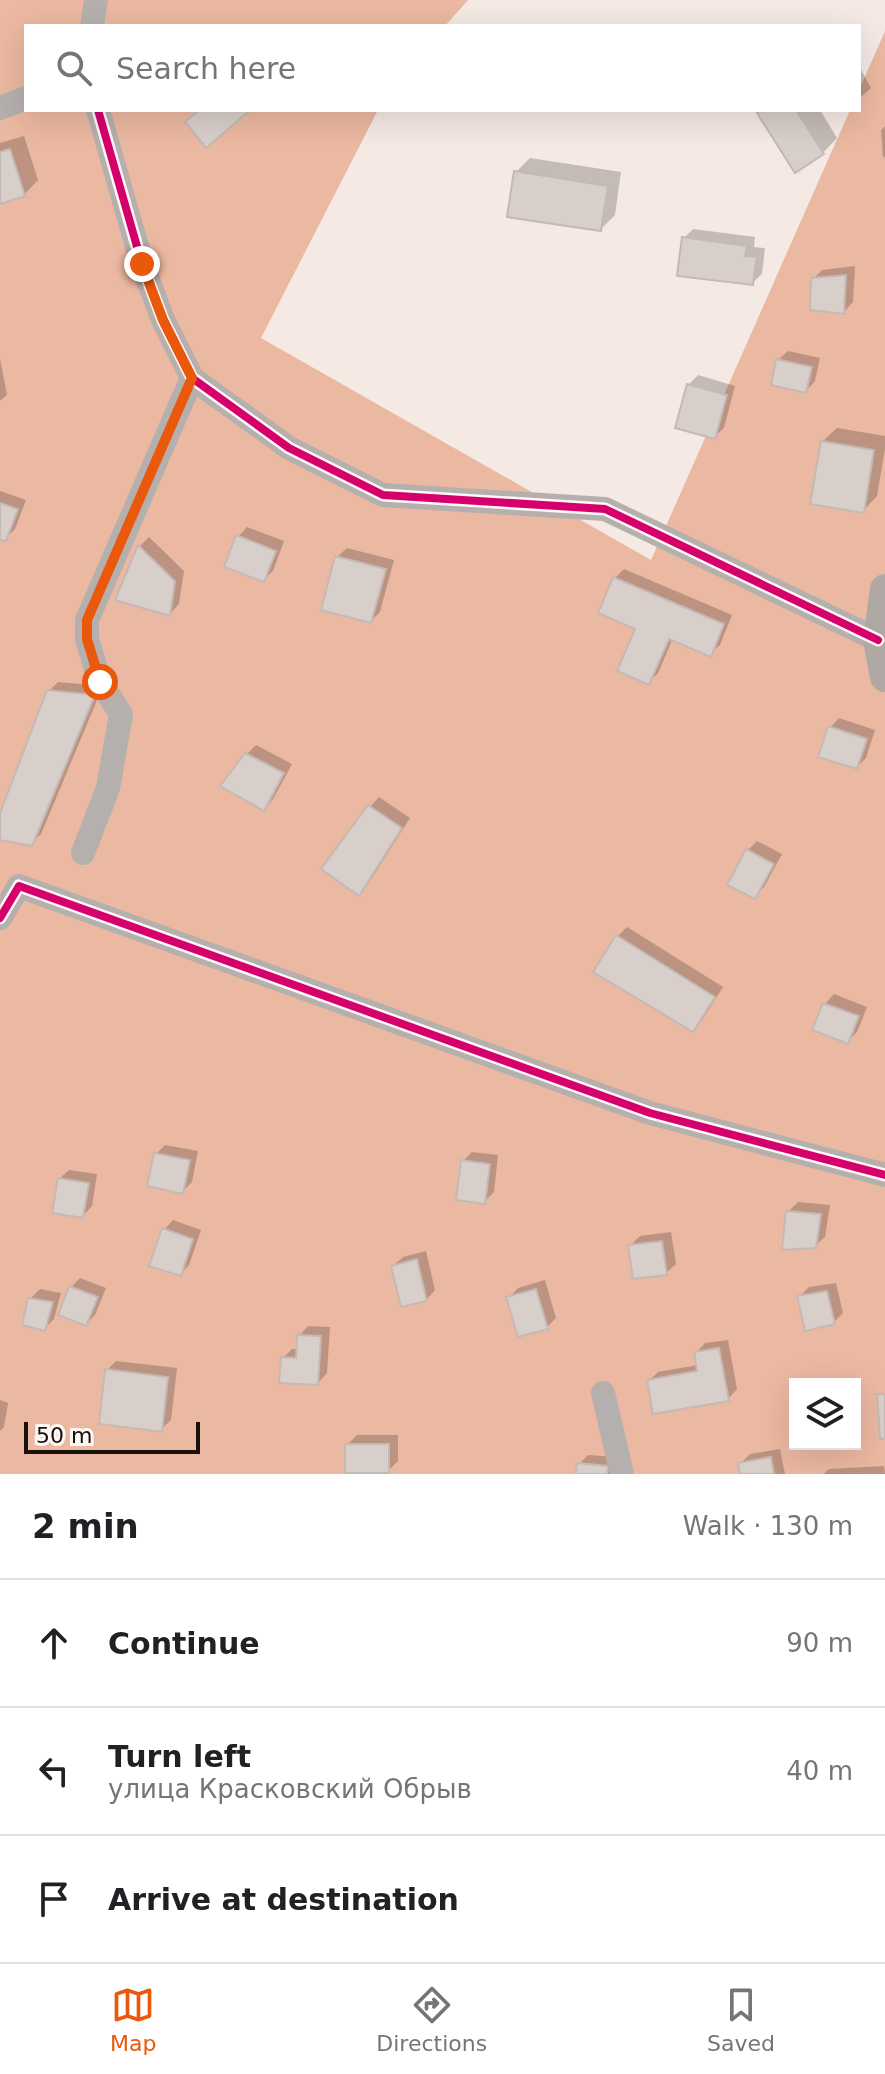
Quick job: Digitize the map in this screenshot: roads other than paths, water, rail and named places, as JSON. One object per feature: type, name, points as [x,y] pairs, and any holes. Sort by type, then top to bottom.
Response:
[{"type":"main road","points":[[885,589],[878,640],[885,677]]},
{"type":"street","points":[[92,24],[96,0]]},
{"type":"street","points":[[0,108],[24,99]]},
{"type":"street","points":[[99,112],[142,264],[163,320],[192,378],[289,448],[383,495],[605,509],[878,640]]},
{"type":"street","points":[[83,853],[108,788],[121,714],[100,682],[87,639],[87,620],[192,378]]},
{"type":"street","points":[[0,918],[19,886],[650,1113],[885,1175]]},
{"type":"street","points":[[603,1393],[622,1474]]}]
